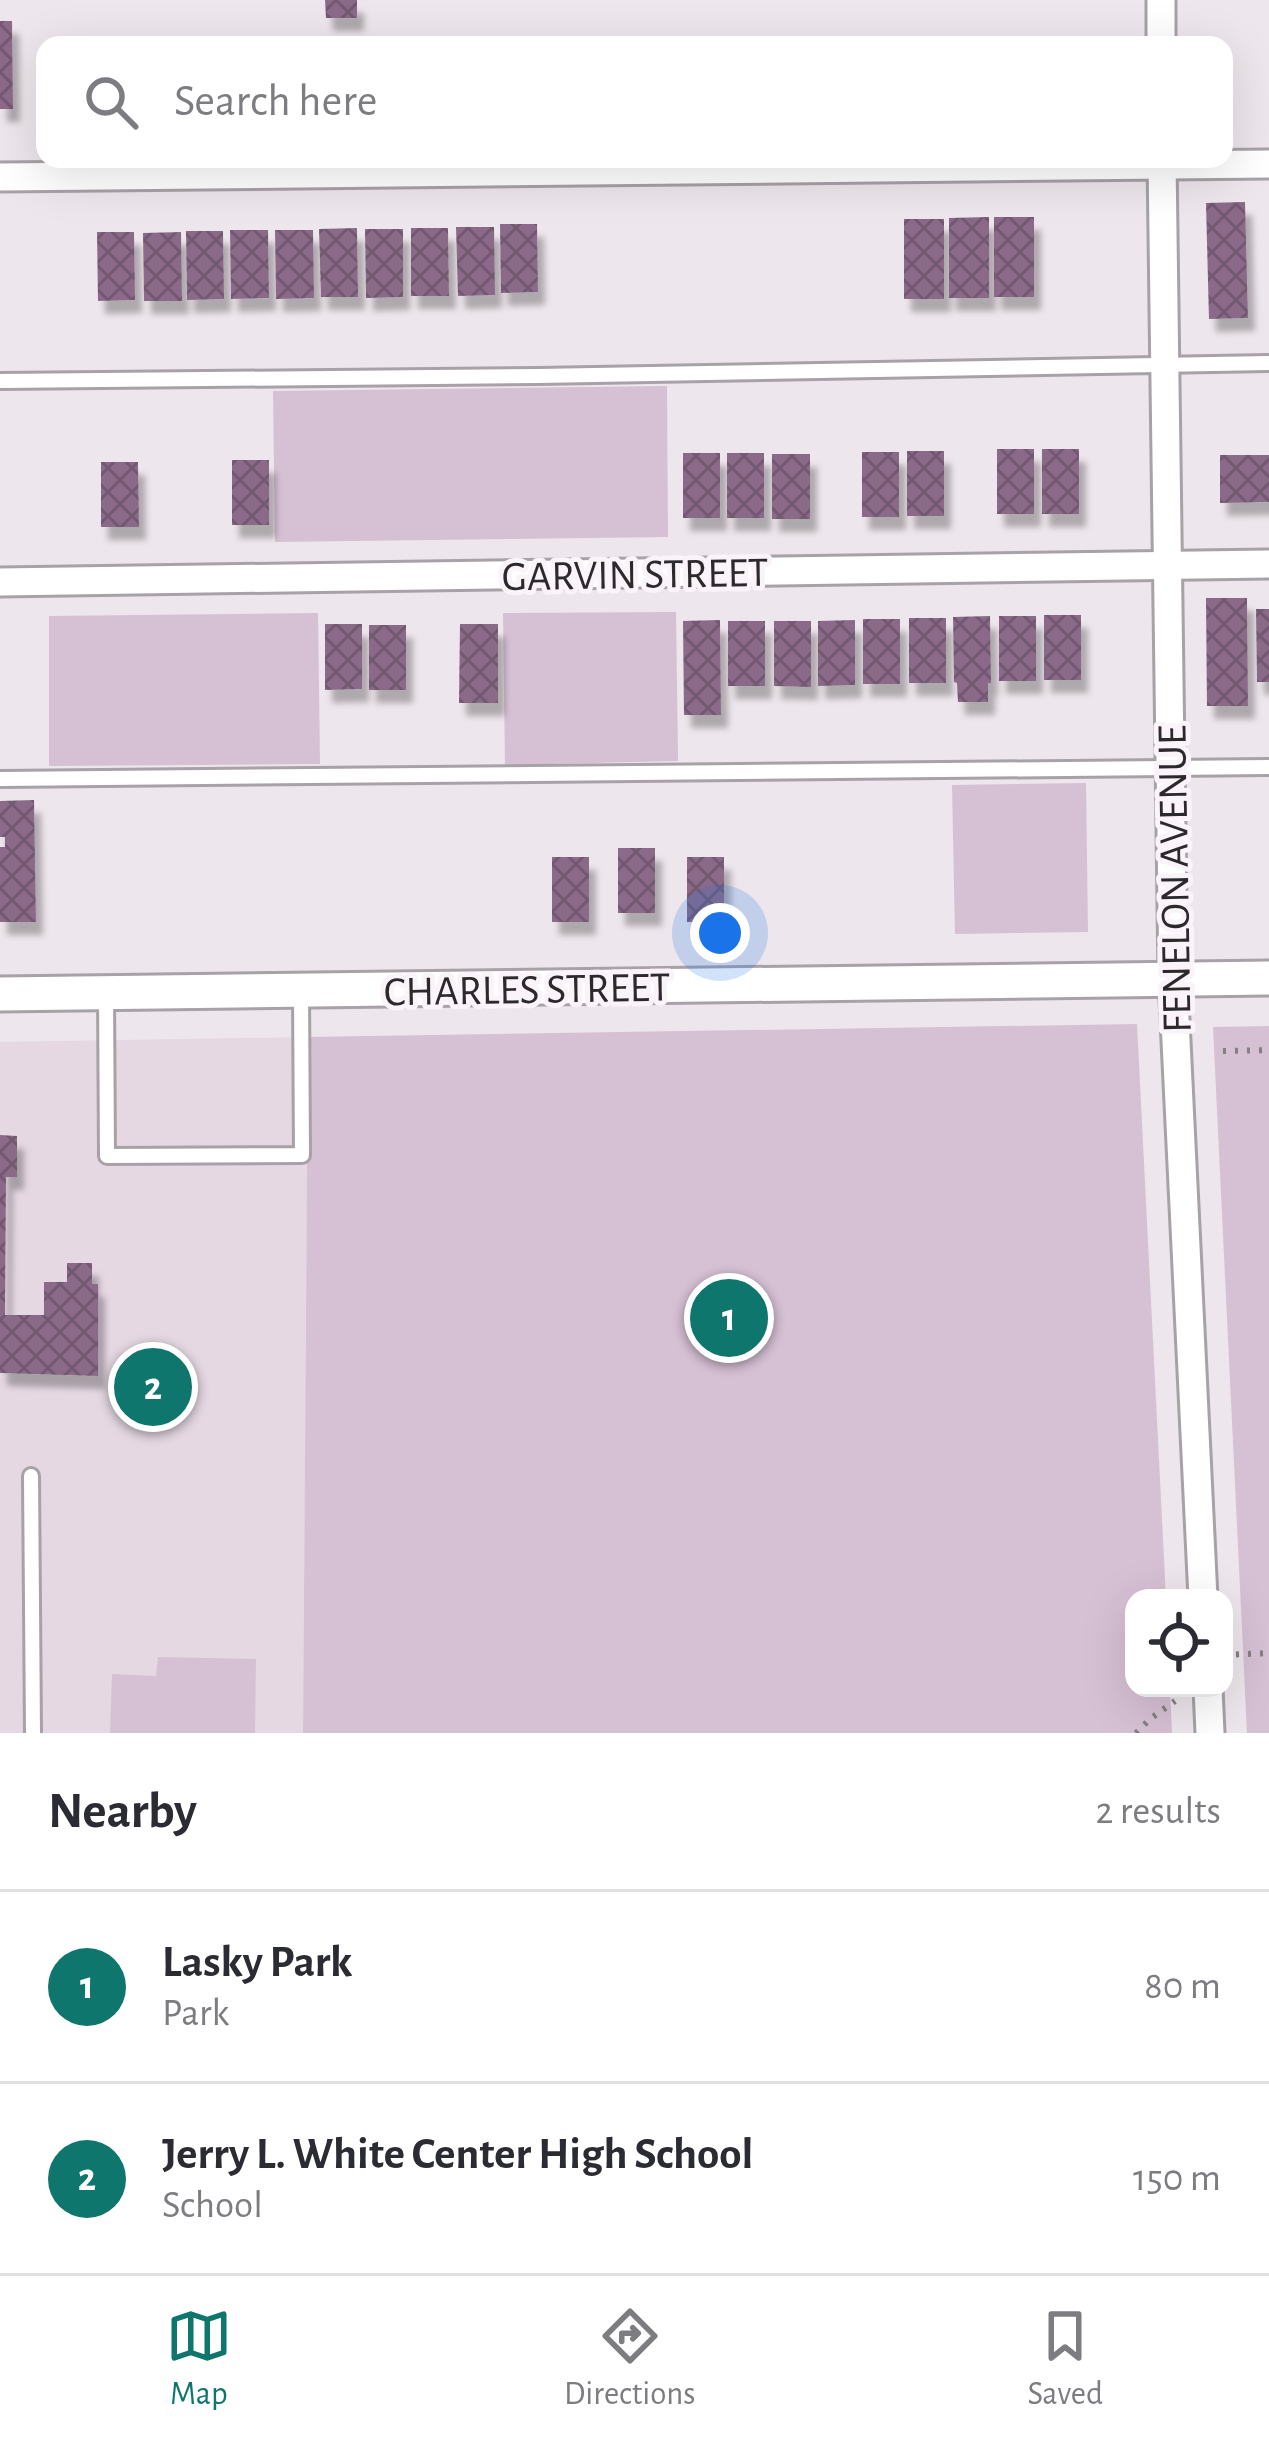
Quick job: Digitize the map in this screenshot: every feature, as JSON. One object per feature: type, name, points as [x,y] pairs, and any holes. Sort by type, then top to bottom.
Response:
[{"type":"street","points":[[1161,0],[1161,36]]},
{"type":"street","points":[[1233,163],[1269,164]]},
{"type":"street","points":[[0,177],[697,168]]},
{"type":"street","name":"FENELON AVENUE","points":[[1162,168],[1173,979],[1203,1589]]},
{"type":"street","name":"GARVIN STREET","points":[[0,582],[1269,564]]},
{"type":"street","name":"CHARLES STREET","points":[[0,994],[1269,978]]},
{"type":"street","points":[[1208,1697],[1210,1733]]},
{"type":"lane","points":[[0,381],[1269,363]]},
{"type":"lane","points":[[0,779],[1269,767]]},
{"type":"lane","points":[[106,993],[107,1156],[302,1155],[301,991]]},
{"type":"lane","points":[[31,1476],[33,1733]]},
{"type":"path","points":[[1223,1051],[1269,1050]]},
{"type":"path","points":[[1233,1654],[1269,1653]]},
{"type":"path","points":[[1136,1733],[1175,1701]]},
{"type":"shaded area","points":[[667,386],[668,537],[275,542],[273,391]]},
{"type":"shaded area","points":[[676,612],[678,761],[505,765],[503,613]]},
{"type":"shaded area","points":[[318,613],[320,764],[49,766],[49,616]]},
{"type":"shaded area","points":[[1086,783],[1088,932],[955,934],[952,785]]},
{"type":"shaded area","points":[[1137,1024],[1166,1589],[1125,1589],[1125,1697],[1170,1697],[1172,1733],[303,1733],[308,1037]]},
{"type":"shaded area","points":[[1269,1026],[1269,1733],[1247,1733],[1213,1027]]},
{"type":"shaded area","points":[[308,1037],[303,1733],[0,1733],[0,1042]]},
{"type":"shaded area","points":[[158,1657],[256,1659],[255,1733],[110,1733],[112,1674],[156,1676]]},
{"type":"building","points":[[325,0],[357,0],[357,18],[326,18]]},
{"type":"building","points":[[0,21],[12,21],[13,109],[0,109]]},
{"type":"building","points":[[1245,202],[1248,318],[1209,319],[1206,203]]},
{"type":"building","points":[[989,217],[989,298],[949,298],[949,218]]},
{"type":"building","points":[[994,217],[1034,217],[1034,297],[994,297]]},
{"type":"building","points":[[904,219],[944,219],[944,299],[904,299]]},
{"type":"building","points":[[500,224],[537,224],[538,292],[501,293]]},
{"type":"building","points":[[456,227],[494,227],[495,295],[458,296]]},
{"type":"building","points":[[357,228],[358,297],[321,297],[319,229]]},
{"type":"building","points":[[411,228],[448,228],[449,296],[411,296]]},
{"type":"building","points":[[365,229],[403,229],[403,297],[366,298]]},
{"type":"building","points":[[230,230],[268,230],[269,298],[231,299]]},
{"type":"building","points":[[275,230],[313,230],[314,298],[276,299]]},
{"type":"building","points":[[186,231],[223,231],[224,299],[187,300]]},
{"type":"building","points":[[97,232],[134,232],[135,300],[98,301]]},
{"type":"building","points":[[181,232],[182,301],[144,301],[143,233]]},
{"type":"building","points":[[997,449],[1034,449],[1034,514],[997,514]]},
{"type":"building","points":[[1042,449],[1079,449],[1079,514],[1042,514]]},
{"type":"building","points":[[907,451],[944,451],[944,516],[907,516]]},
{"type":"building","points":[[862,452],[899,452],[899,517],[862,517]]},
{"type":"building","points":[[683,453],[720,453],[720,518],[683,518]]},
{"type":"building","points":[[727,453],[764,453],[764,518],[727,518]]},
{"type":"building","points":[[772,454],[810,454],[810,519],[772,519]]},
{"type":"building","points":[[1220,455],[1269,455],[1269,502],[1220,503]]},
{"type":"building","points":[[232,460],[269,460],[269,525],[232,525]]},
{"type":"building","points":[[101,462],[138,462],[139,527],[101,527]]},
{"type":"building","points":[[1206,598],[1247,598],[1248,706],[1207,706]]},
{"type":"building","points":[[1256,609],[1269,609],[1269,682],[1257,682]]},
{"type":"building","points":[[1044,615],[1081,615],[1081,680],[1044,680]]},
{"type":"building","points":[[990,616],[988,702],[958,702],[953,617]]},
{"type":"building","points":[[999,616],[1036,616],[1036,681],[999,681]]},
{"type":"building","points":[[909,618],[946,618],[946,683],[909,683]]},
{"type":"building","points":[[863,619],[900,619],[900,684],[863,684]]},
{"type":"building","points":[[720,620],[721,715],[684,715],[683,621]]},
{"type":"building","points":[[855,620],[855,685],[818,686],[818,621]]},
{"type":"building","points":[[728,621],[765,621],[765,686],[728,686]]},
{"type":"building","points":[[774,621],[811,621],[811,687],[774,686]]},
{"type":"building","points":[[325,624],[362,624],[362,689],[325,690]]},
{"type":"building","points":[[460,624],[498,624],[498,703],[459,703]]},
{"type":"building","points":[[369,625],[406,625],[406,690],[369,690]]},
{"type":"building","points":[[34,800],[36,922],[0,922],[0,847],[5,847],[5,837],[0,837],[0,801]]},
{"type":"building","points":[[618,848],[655,848],[655,913],[618,913]]},
{"type":"building","points":[[552,857],[589,857],[589,922],[552,922]]},
{"type":"building","points":[[687,857],[724,857],[724,922],[687,922]]},
{"type":"building","points":[[0,1135],[17,1136],[17,1177],[6,1177],[5,1315],[44,1315],[44,1282],[67,1282],[67,1263],[92,1263],[92,1284],[98,1284],[98,1376],[0,1373]]},
{"type":"place","name":"Lasky Park","points":[[729,1318]]},
{"type":"place","name":"Jerry L. White Center High School","points":[[153,1387]]}]
